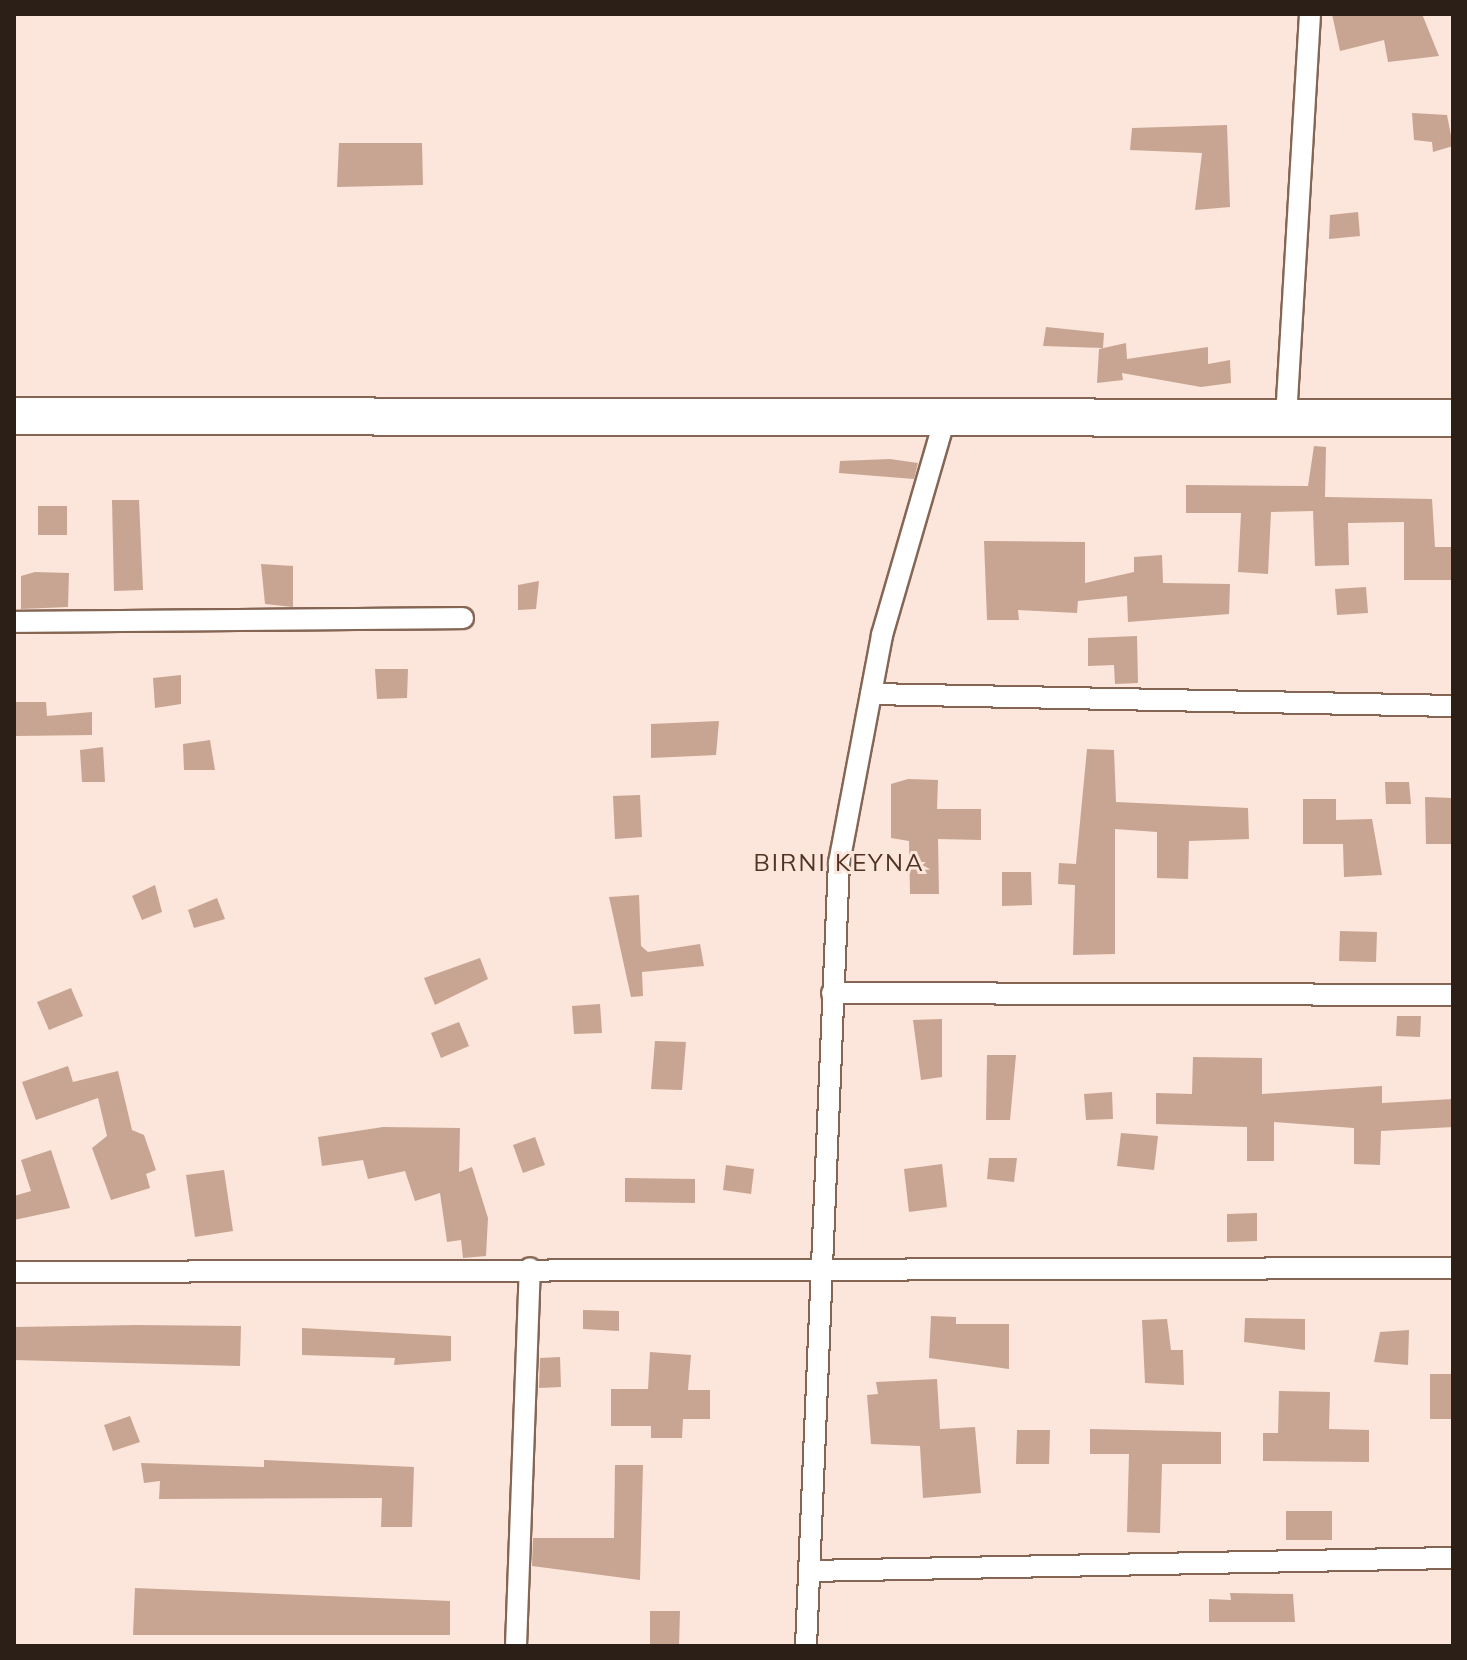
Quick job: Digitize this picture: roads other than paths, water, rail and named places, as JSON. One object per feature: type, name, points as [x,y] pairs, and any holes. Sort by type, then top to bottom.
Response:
[{"type":"highway","points":[[14,416],[1453,418]]},
{"type":"street","points":[[1286,418],[1310,14]]},
{"type":"street","points":[[806,1646],[818,1266],[839,863],[871,694],[945,418]]},
{"type":"street","points":[[14,622],[463,618]]},
{"type":"street","points":[[871,694],[1453,706]]},
{"type":"street","points":[[832,993],[1453,995]]},
{"type":"street","points":[[14,1272],[818,1266],[1453,1268]]},
{"type":"street","points":[[516,1646],[530,1268]]},
{"type":"street","points":[[809,1571],[1453,1558]]},
{"type":"district","name":"BIRNI KEYNA","points":[[839,863]]}]
